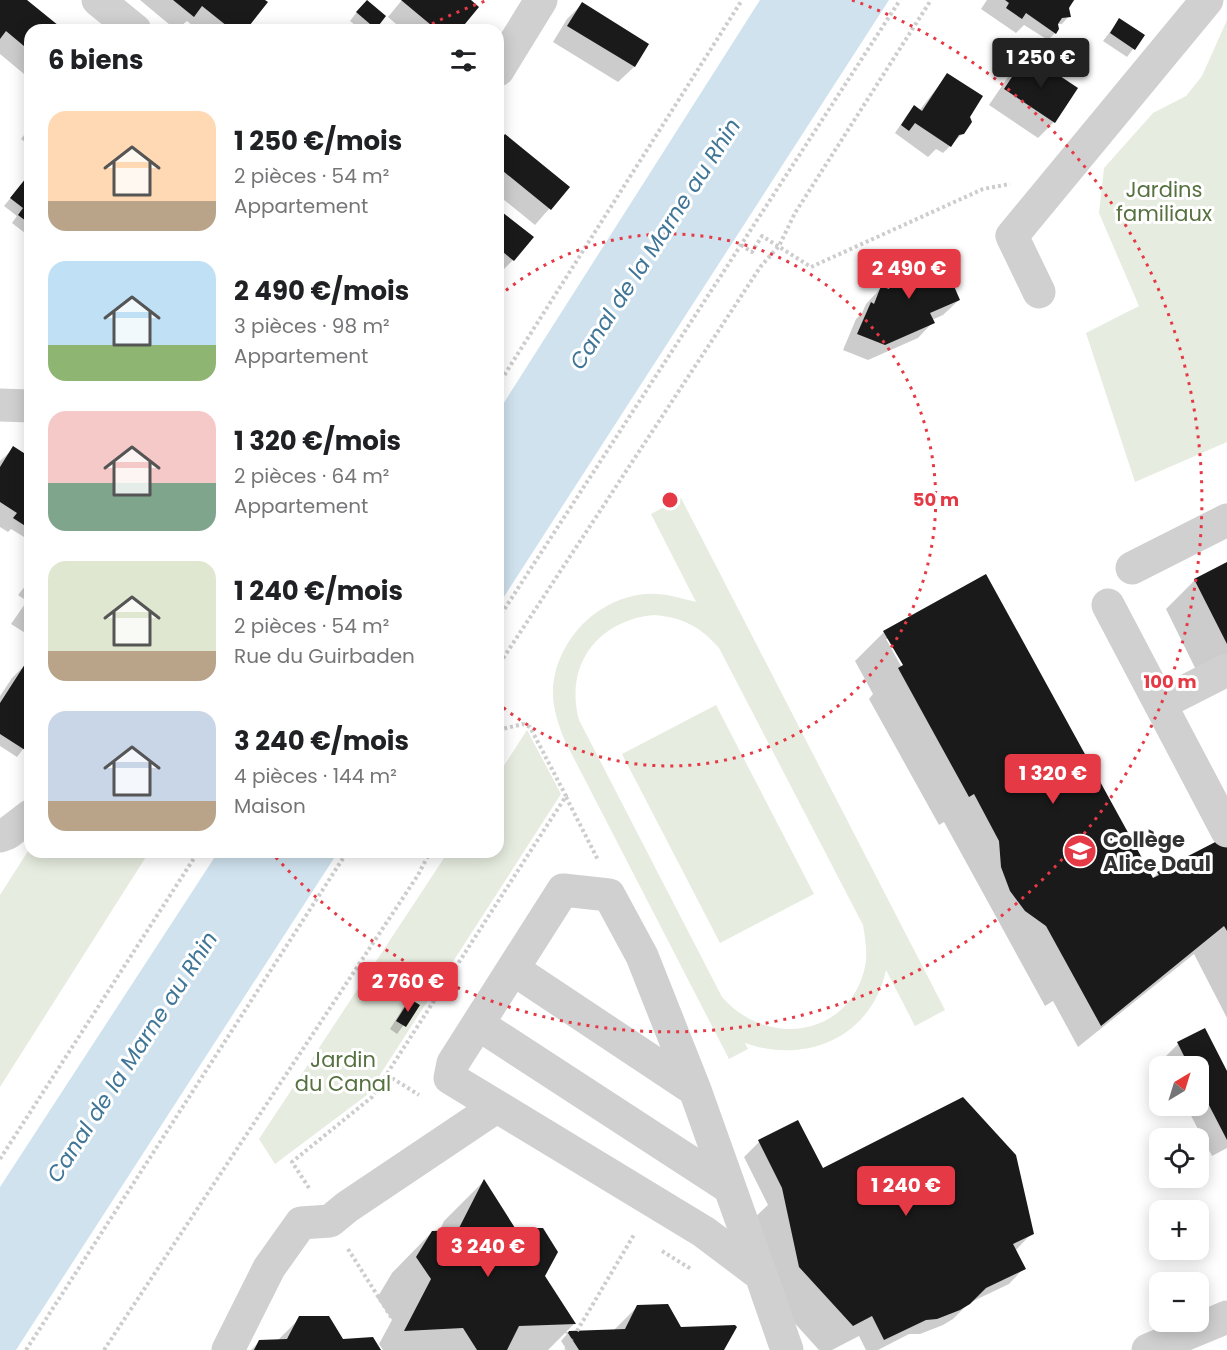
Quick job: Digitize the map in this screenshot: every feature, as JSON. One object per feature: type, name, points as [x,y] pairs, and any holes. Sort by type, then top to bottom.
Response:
[{"type":"street","points":[[98,0],[128,24]]},
{"type":"street","points":[[504,60],[540,0]]},
{"type":"street","points":[[1039,292],[1012,236],[1207,0]]},
{"type":"street","points":[[0,405],[24,406]]},
{"type":"street","points":[[1132,568],[1227,520]]},
{"type":"street","points":[[1108,605],[1227,831]]},
{"type":"street","points":[[1160,704],[1227,670]]},
{"type":"street","points":[[0,836],[24,821]]},
{"type":"street","points":[[761,1275],[704,1232],[450,1078],[453,1063],[563,890],[609,895],[642,956],[695,1090],[761,1275],[787,1350]]},
{"type":"street","points":[[513,969],[695,1090]]},
{"type":"street","points":[[478,1024],[730,1188]]},
{"type":"street","points":[[228,1350],[269,1268],[301,1223],[330,1221],[347,1207],[496,1107]]},
{"type":"street","points":[[1148,1350],[1227,1317]]},
{"type":"path","points":[[504,376],[742,0]]},
{"type":"path","points":[[504,610],[900,0]]},
{"type":"path","points":[[504,657],[754,276],[778,246],[795,213],[931,0]]},
{"type":"path","points":[[741,245],[752,252],[762,236],[811,267],[983,189],[1063,174]]},
{"type":"path","points":[[504,729],[523,724],[530,727],[606,877],[609,895]]},
{"type":"path","points":[[309,1189],[292,1162],[372,1097],[566,796]]},
{"type":"path","points":[[0,1159],[194,858]]},
{"type":"path","points":[[26,1350],[343,858]]},
{"type":"path","points":[[104,1350],[418,875],[427,858]]},
{"type":"path","points":[[625,1227],[644,1239]]},
{"type":"path","points":[[577,1331],[635,1233]]},
{"type":"path","points":[[344,1242],[412,1350]]},
{"type":"path","points":[[653,1245],[700,1275]]},
{"type":"path","points":[[566,1350],[572,1340]]},
{"type":"green space","name":"Jardins familiaux","points":[[1227,20],[1227,442],[1135,482],[1086,333],[1139,306],[1099,213],[1104,168],[1153,113],[1186,96],[1202,76]]},
{"type":"green space","points":[[681,498],[945,1010],[915,1026],[886,970],[878,993],[866,1013],[853,1027],[837,1038],[802,1049],[764,1048],[745,1043],[748,1049],[729,1059],[565,741],[557,719],[553,696],[554,678],[567,645],[577,630],[604,607],[645,594],[667,595],[696,602],[651,514]],"holes":[[[654,615],[690,624],[705,634],[719,648],[863,925],[866,961],[859,986],[845,1005],[828,1019],[808,1027],[785,1029],[763,1025],[741,1014],[722,997],[579,720],[576,700],[577,681],[581,664],[590,649],[602,636],[617,626],[634,619]]]},
{"type":"green space","points":[[716,705],[814,894],[720,943],[622,754]]},
{"type":"green space","name":"Jardin du Canal","points":[[527,730],[561,794],[367,1095],[275,1164],[259,1139],[444,858],[504,858],[504,766]]},
{"type":"green space","points":[[24,857],[145,858],[0,1087],[0,895]]},
{"type":"water","name":"Canal de la Marne au Rhin","points":[[760,0],[889,0],[504,597],[504,403]]},
{"type":"water","name":"Canal de la Marne au Rhin","points":[[214,858],[334,858],[16,1350],[0,1350],[0,1187]]},
{"type":"building","points":[[0,0],[27,0],[57,24],[24,24],[24,46],[6,31],[0,39]]},
{"type":"building","points":[[173,0],[265,0],[268,2],[251,24],[224,24],[202,6],[194,17]]},
{"type":"building","points":[[367,0],[386,16],[380,24],[370,24],[356,12]]},
{"type":"building","points":[[401,0],[471,0],[479,7],[465,24],[430,24]]},
{"type":"building","points":[[1005,0],[1074,0],[1069,8],[1071,17],[1062,18],[1056,34],[1026,13],[1022,19],[1006,8],[1009,3]]},
{"type":"building","points":[[582,2],[649,44],[635,67],[567,26]]},
{"type":"building","points":[[1119,18],[1145,35],[1135,50],[1110,33]]},
{"type":"building","points":[[1027,54],[1078,88],[1055,123],[1004,89]]},
{"type":"building","points":[[947,73],[983,96],[970,117],[972,122],[951,147],[915,123],[909,131],[901,125],[914,105],[922,111]]},
{"type":"building","points":[[504,135],[570,187],[551,210],[504,172]]},
{"type":"building","points":[[24,180],[24,220],[18,215],[23,208],[10,198]]},
{"type":"building","points":[[504,214],[534,237],[514,261],[504,253]]},
{"type":"building","points":[[911,249],[944,263],[960,300],[930,313],[935,323],[885,345],[857,334],[881,286],[889,289],[898,268],[902,269]]},
{"type":"building","points":[[13,446],[24,453],[24,525],[13,518],[17,513],[0,502],[0,467]]},
{"type":"building","points":[[1227,562],[1227,644],[1194,579]]},
{"type":"building","points":[[986,574],[1153,878],[1159,875],[1157,872],[1227,836],[1227,931],[1224,926],[1101,1026],[1046,926],[1025,911],[1010,891],[1001,867],[999,841],[974,794],[969,797],[898,668],[903,665],[883,631]]},
{"type":"building","points":[[24,666],[24,749],[0,734],[0,703]]},
{"type":"building","points":[[410,999],[420,1005],[406,1027],[396,1021]]},
{"type":"building","points":[[1205,1028],[1227,1071],[1227,1140],[1209,1105],[1209,1056],[1184,1056],[1177,1042]]},
{"type":"building","points":[[963,1097],[1016,1155],[1034,1234],[1013,1244],[1026,1269],[986,1288],[970,1304],[960,1310],[937,1319],[926,1320],[884,1340],[872,1316],[853,1326],[799,1267],[782,1188],[758,1140],[798,1120],[823,1168]]},
{"type":"building","points":[[484,1179],[515,1228],[543,1228],[558,1252],[545,1276],[576,1324],[519,1326],[507,1350],[477,1350],[463,1328],[404,1331],[431,1279],[416,1257],[432,1231],[458,1230]]},
{"type":"building","points":[[668,1304],[681,1327],[735,1325],[737,1327],[724,1350],[579,1350],[568,1333],[569,1331],[625,1329],[637,1305]]},
{"type":"building","points":[[299,1316],[329,1316],[343,1339],[373,1337],[381,1350],[254,1350],[259,1340],[287,1339]]},
{"type":"place","name":"Collège Alice Daul","points":[[1080,851]]}]
